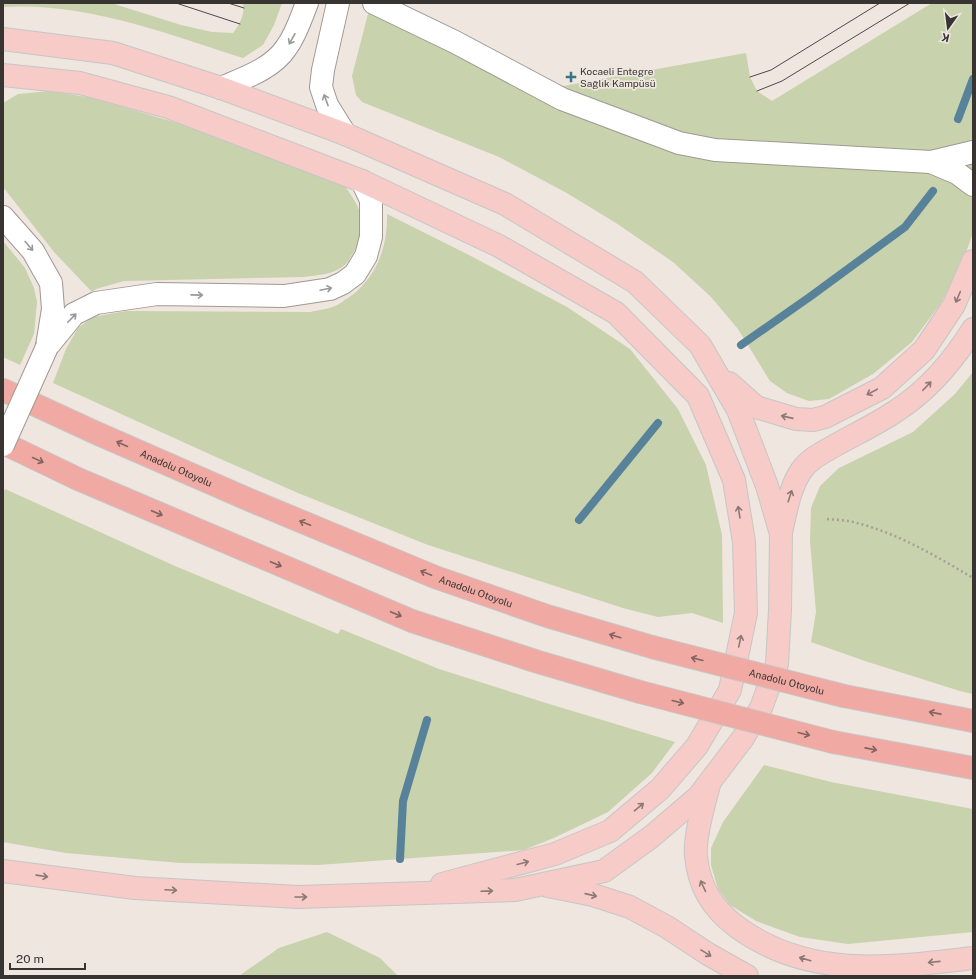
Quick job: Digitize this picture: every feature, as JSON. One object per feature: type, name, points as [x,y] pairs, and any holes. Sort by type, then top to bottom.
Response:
[{"type":"highway","name":"Anadolu Otoyolu","points":[[3,390],[244,498],[435,576],[547,616],[652,648],[844,696],[973,720]]},
{"type":"highway","points":[[3,444],[78,479],[412,621],[535,661],[640,692],[833,742],[973,768]]},
{"type":"main road","points":[[3,39],[113,53],[221,88],[345,134],[505,204],[634,282],[700,345],[715,370],[738,410],[767,486],[780,534]]},
{"type":"main road","points":[[4,75],[80,83],[168,107],[362,181],[498,246],[616,313],[698,396],[734,480],[744,542],[746,613],[730,690],[697,746],[660,789],[610,831],[555,854],[404,894]]},
{"type":"main road","points":[[715,370],[756,407],[796,419],[813,420],[825,417],[882,388],[924,350],[954,305],[973,261]]},
{"type":"main road","points":[[3,871],[142,889],[298,897],[515,890],[604,871],[651,837],[699,796],[743,738],[761,708],[777,664],[780,610],[780,534],[794,483],[801,470],[812,459],[896,411],[916,395],[946,367],[973,329]]},
{"type":"main road","points":[[709,783],[699,828],[696,855],[700,880],[709,899],[726,918],[750,937],[784,953],[825,965],[860,968],[901,966],[973,958]]},
{"type":"main road","points":[[539,885],[593,895],[630,908],[667,927],[708,954],[747,976]]},
{"type":"street","points":[[221,88],[249,76],[276,60],[286,48],[295,32],[307,3]]},
{"type":"street","points":[[338,3],[323,70],[321,87],[327,105],[345,134]]},
{"type":"street","points":[[374,3],[455,42],[562,99],[679,143],[715,150],[931,162],[973,152]]},
{"type":"street","points":[[931,162],[957,173],[973,185]]},
{"type":"street","points":[[3,444],[47,347],[74,314],[96,303],[157,294],[284,296],[330,289],[343,283],[355,274],[366,256],[371,237],[371,200],[362,181]]},
{"type":"street","points":[[3,217],[33,250],[51,283],[53,309],[47,347]]},
{"type":"path","points":[[827,519],[857,523],[899,538],[946,562],[973,578]]},
{"type":"green space","points":[[3,3],[111,3],[181,25],[212,32],[233,33],[241,19],[243,3],[282,3],[274,25],[263,45],[243,58],[124,21],[94,14],[64,9],[3,7]]},
{"type":"green space","points":[[932,3],[973,3],[973,232],[963,262],[941,303],[912,342],[873,374],[829,399],[809,401],[787,393],[770,381],[738,329],[711,297],[673,262],[616,223],[565,192],[499,157],[362,102],[356,95],[352,76],[369,10],[563,86],[746,53],[750,77],[757,91],[772,101]]},
{"type":"green space","points":[[50,91],[93,98],[207,132],[345,186],[356,203],[362,218],[362,235],[358,244],[344,266],[333,272],[324,274],[304,277],[124,281],[96,289],[92,292],[54,252],[3,187],[3,103],[18,94]]},
{"type":"green space","points":[[387,214],[567,307],[630,349],[678,409],[706,465],[722,535],[723,623],[692,613],[658,617],[623,608],[428,545],[298,493],[53,383],[66,349],[78,328],[93,317],[126,311],[311,312],[337,305],[358,290],[373,272],[385,238]]},
{"type":"green space","points":[[3,241],[25,268],[34,288],[37,302],[34,334],[20,365],[3,357]]},
{"type":"green space","points":[[973,372],[973,694],[868,662],[811,642],[816,612],[810,541],[811,508],[820,486],[839,468],[913,432],[955,394]]},
{"type":"green space","points":[[5,489],[175,566],[338,634],[341,629],[439,669],[675,742],[652,773],[608,812],[556,837],[524,850],[318,865],[180,863],[66,853],[3,842],[3,494]]},
{"type":"green space","points":[[764,765],[831,782],[973,809],[973,932],[848,944],[800,937],[756,921],[730,905],[718,889],[711,865],[711,848],[723,822]]},
{"type":"green space","points":[[327,932],[380,958],[398,976],[239,976],[279,948]]},
{"type":"waterway","points":[[958,119],[973,79]]},
{"type":"waterway","points":[[741,345],[905,227],[933,191]]},
{"type":"waterway","points":[[579,520],[658,423]]},
{"type":"waterway","points":[[400,859],[403,801],[427,720]]},
{"type":"tram line","points":[[176,3],[240,24]]},
{"type":"tram line","points":[[228,3],[244,8]]},
{"type":"tram line","points":[[750,77],[771,70],[880,3]]},
{"type":"tram line","points":[[757,91],[782,81],[910,3]]},
{"type":"place","name":"Kocaeli Entegre Sağlık Kampüsü","points":[[571,77]]}]
